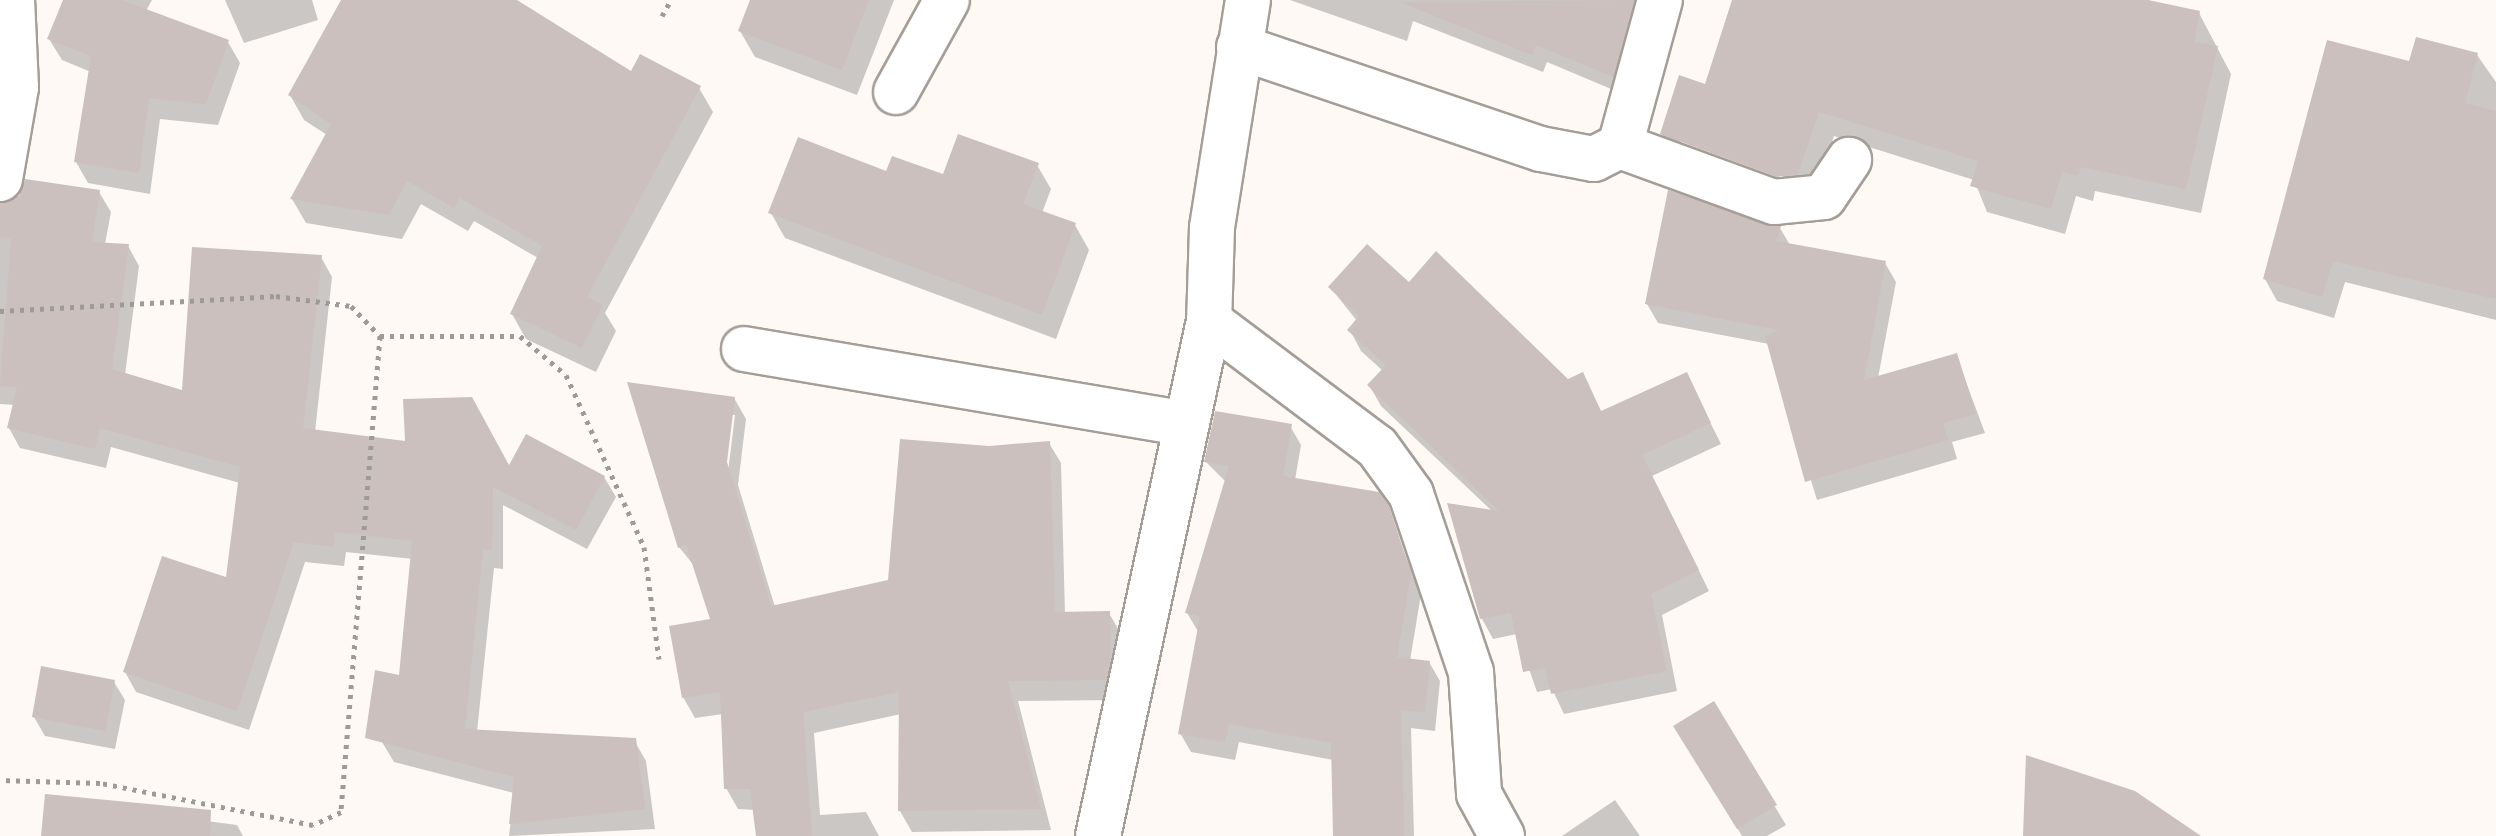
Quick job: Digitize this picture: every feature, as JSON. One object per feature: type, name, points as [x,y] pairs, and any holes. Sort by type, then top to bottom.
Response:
[{"type":"street","points":[[0,179],[16,87],[12,0]]},
{"type":"street","points":[[896,92],[947,0]]},
{"type":"street","points":[[1098,836],[1183,423],[1209,321],[1212,228],[1248,0]]},
{"type":"street","points":[[1620,146],[1660,0]]},
{"type":"street","points":[[1239,47],[1541,149],[1594,159],[1620,146],[1774,202],[1824,197],[1849,160]]},
{"type":"street","points":[[1209,321],[1377,447],[1411,494],[1471,672],[1479,794],[1502,836]]},
{"type":"street","points":[[744,349],[1183,423]]},
{"type":"path","points":[[662,16],[671,0]]},
{"type":"path","points":[[0,311],[276,296],[351,306],[380,336],[520,336],[566,375],[644,547],[659,659]]},
{"type":"path","points":[[0,780],[100,783],[313,825],[341,812],[380,336]]},
{"type":"building","points":[[63,0],[122,0],[229,40],[206,104],[149,98],[139,173],[74,162],[91,56],[47,39]]},
{"type":"building","points":[[341,0],[517,0],[631,71],[640,54],[701,86],[587,297],[603,305],[582,348],[510,314],[542,246],[460,198],[454,208],[407,181],[389,215],[290,199],[331,124],[288,95]]},
{"type":"building","points":[[750,0],[869,0],[842,70],[738,31]]},
{"type":"building","points":[[1634,0],[1613,77],[1536,45],[1532,55],[1400,2]]},
{"type":"building","points":[[1732,0],[2148,0],[2200,11],[2194,42],[2218,46],[2186,189],[2081,167],[2078,176],[2062,172],[2051,209],[1970,186],[1978,161],[1819,112],[1798,174],[1777,177],[1660,134],[1679,75],[1705,84]]},
{"type":"building","points":[[2416,37],[2478,53],[2465,103],[2496,111],[2496,299],[2333,261],[2322,297],[2263,279],[2327,40],[2409,61]]},
{"type":"building","points":[[958,134],[1039,163],[1023,204],[1076,223],[1042,315],[768,213],[798,137],[886,171],[892,156],[943,174]]},
{"type":"building","points":[[25,179],[100,190],[92,242],[129,244],[112,369],[182,390],[192,247],[322,255],[303,428],[405,441],[403,399],[472,397],[509,465],[526,434],[605,476],[576,530],[493,487],[492,550],[483,549],[465,729],[636,738],[645,809],[509,824],[514,777],[365,738],[375,670],[399,675],[412,541],[335,532],[333,547],[294,542],[237,711],[123,672],[162,556],[226,577],[240,467],[100,428],[95,449],[7,428],[17,387],[0,386],[11,239],[0,238],[0,203],[19,196]]},
{"type":"building","points":[[1668,190],[1781,226],[1776,241],[1886,261],[1864,380],[1957,353],[1976,414],[1943,423],[1948,440],[1805,482],[1765,336],[1779,330],[1645,304]]},
{"type":"building","points":[[1367,244],[1409,282],[1436,251],[1568,379],[1583,372],[1601,411],[1687,372],[1711,423],[1642,455],[1699,570],[1651,594],[1667,671],[1551,694],[1545,668],[1523,672],[1511,613],[1480,619],[1447,503],[1499,511],[1367,385],[1386,365],[1347,330],[1359,316],[1328,287]]},
{"type":"building","points":[[627,382],[735,397],[727,462],[771,606],[888,580],[900,439],[989,446],[1050,441],[1055,612],[1110,611],[1110,660],[1106,680],[1008,681],[1041,809],[898,811],[899,692],[803,712],[812,836],[756,836],[750,789],[724,789],[720,692],[682,698],[669,626],[710,619],[686,545],[678,548]]},
{"type":"building","points":[[1215,411],[1292,424],[1283,476],[1379,492],[1389,506],[1411,573],[1397,657],[1430,661],[1425,712],[1401,710],[1404,836],[1333,836],[1331,743],[1229,724],[1225,742],[1178,734],[1200,616],[1185,613],[1229,466],[1204,462]]},
{"type":"building","points":[[41,666],[115,680],[105,731],[32,717]]},
{"type":"building","points":[[1714,701],[1777,805],[1737,829],[1673,726]]},
{"type":"building","points":[[2026,755],[2135,791],[2201,836],[2023,836]]},
{"type":"building","points":[[45,794],[211,810],[210,836],[41,836]]}]
